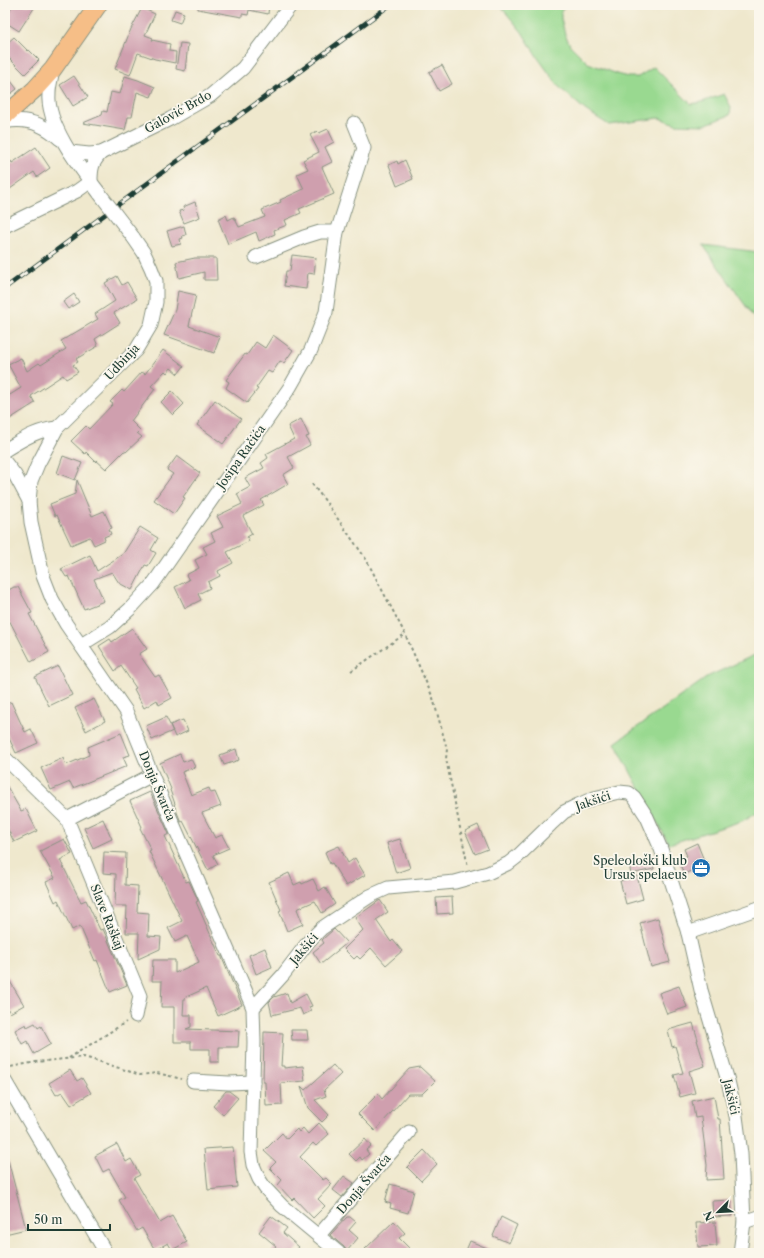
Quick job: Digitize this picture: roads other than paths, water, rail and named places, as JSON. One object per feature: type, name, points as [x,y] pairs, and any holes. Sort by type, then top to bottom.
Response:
[{"type":"main road","name":"Udbinja","points":[[5,116],[35,89],[53,69],[98,5]]},
{"type":"street","name":"Galović Brdo","points":[[70,152],[89,154],[101,153],[170,119],[210,96],[243,68],[277,26],[291,5]]},
{"type":"street","name":"Udbinja","points":[[29,501],[30,481],[57,428],[136,350],[151,325],[156,302],[156,281],[144,253],[62,140],[50,109],[48,94],[53,69]]},
{"type":"street","name":"Udbinja","points":[[5,122],[20,120],[31,122],[52,131],[62,140]]},
{"type":"street","name":"Josipa Račića","points":[[81,645],[110,627],[130,609],[153,584],[290,387],[311,350],[326,312],[338,232],[364,148],[354,123]]},
{"type":"street","points":[[5,226],[77,190],[91,181],[91,167],[94,160],[101,153]]},
{"type":"street","points":[[256,257],[320,232],[338,232]]},
{"type":"street","points":[[5,450],[42,430],[57,428]]},
{"type":"street","points":[[5,462],[15,475],[29,501]]},
{"type":"street","name":"Donja Švarča","points":[[29,501],[31,522],[38,556],[43,576],[52,599],[66,624],[126,711],[152,775],[253,1008],[254,1042],[251,1152],[253,1165],[264,1188],[282,1206],[339,1253]]},
{"type":"street","name":"Slave Raškaj","points":[[5,758],[67,820],[140,996],[136,1016]]},
{"type":"street","points":[[67,820],[152,775]]},
{"type":"street","name":"Jakšići","points":[[253,1008],[283,975],[309,941],[322,928],[370,896],[388,888],[444,883],[488,873],[509,863],[518,856],[564,812],[594,798],[619,792],[629,793],[634,797],[647,817],[658,843],[688,933],[699,983],[728,1081],[736,1116],[741,1154],[744,1222],[740,1253]]},
{"type":"street","points":[[688,933],[759,908]]},
{"type":"street","points":[[5,1081],[106,1253]]},
{"type":"street","points":[[193,1081],[229,1083],[253,1082]]},
{"type":"street","name":"Donja Švarča","points":[[319,1235],[409,1132]]},
{"type":"street","points":[[744,1222],[759,1217]]},
{"type":"railway","points":[[5,288],[390,5]]},
{"type":"place","name":"Speleološki klub Ursus spelaeus","points":[[701,868]]}]
